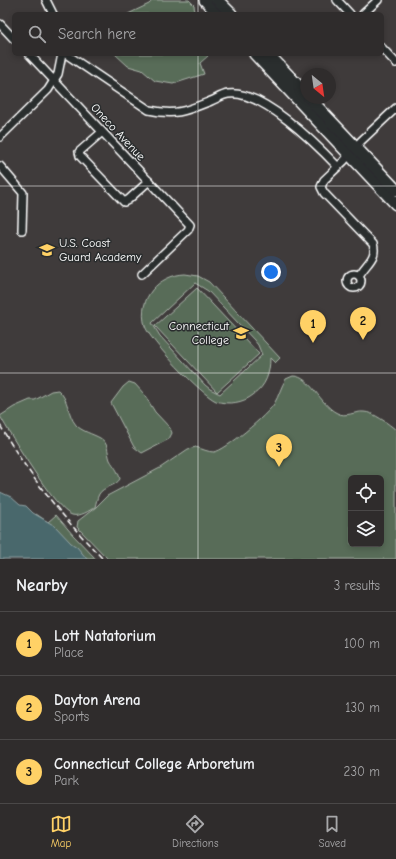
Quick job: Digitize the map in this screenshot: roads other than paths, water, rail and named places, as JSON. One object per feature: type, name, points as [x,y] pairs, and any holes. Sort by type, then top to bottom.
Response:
[{"type":"highway","points":[[211,1],[217,12]]},
{"type":"highway","points":[[211,1],[228,12]]},
{"type":"highway","points":[[257,56],[352,151],[396,190]]},
{"type":"highway","points":[[270,56],[300,88]]},
{"type":"highway","points":[[314,104],[396,204]]},
{"type":"street","points":[[46,0],[52,12]]},
{"type":"street","points":[[337,0],[348,12]]},
{"type":"street","points":[[365,12],[378,0]]},
{"type":"street","points":[[0,24],[12,37]]},
{"type":"street","points":[[384,50],[396,63]]},
{"type":"street","name":"Oneco Avenue","points":[[30,56],[189,224],[190,226],[188,230],[142,274]]},
{"type":"street","points":[[0,136],[41,98],[58,74],[62,56]]},
{"type":"street","points":[[69,56],[136,102],[149,110],[156,112],[179,113],[227,94],[239,94],[252,98],[269,107],[314,141],[338,167]]},
{"type":"street","points":[[359,276],[374,256],[375,248],[372,242],[322,190],[323,182],[396,108]]},
{"type":"street","points":[[102,132],[79,152],[80,156],[124,202],[149,181]]},
{"type":"street","points":[[0,166],[23,193],[22,230]]},
{"type":"water","points":[[0,492],[11,497],[20,505],[26,506],[33,513],[55,526],[87,559],[0,559]]},
{"type":"railway","points":[[0,425],[34,479],[60,512],[103,559]]},
{"type":"place","name":"U.S. Coast Guard Academy","points":[[47,250]]},
{"type":"place","name":"Connecticut College","points":[[241,333]]},
{"type":"place","name":"Dayton Arena","points":[[363,340]]},
{"type":"place","name":"Lott Natatorium","points":[[313,343]]},
{"type":"place","name":"Connecticut College Arboretum","points":[[279,467]]}]
